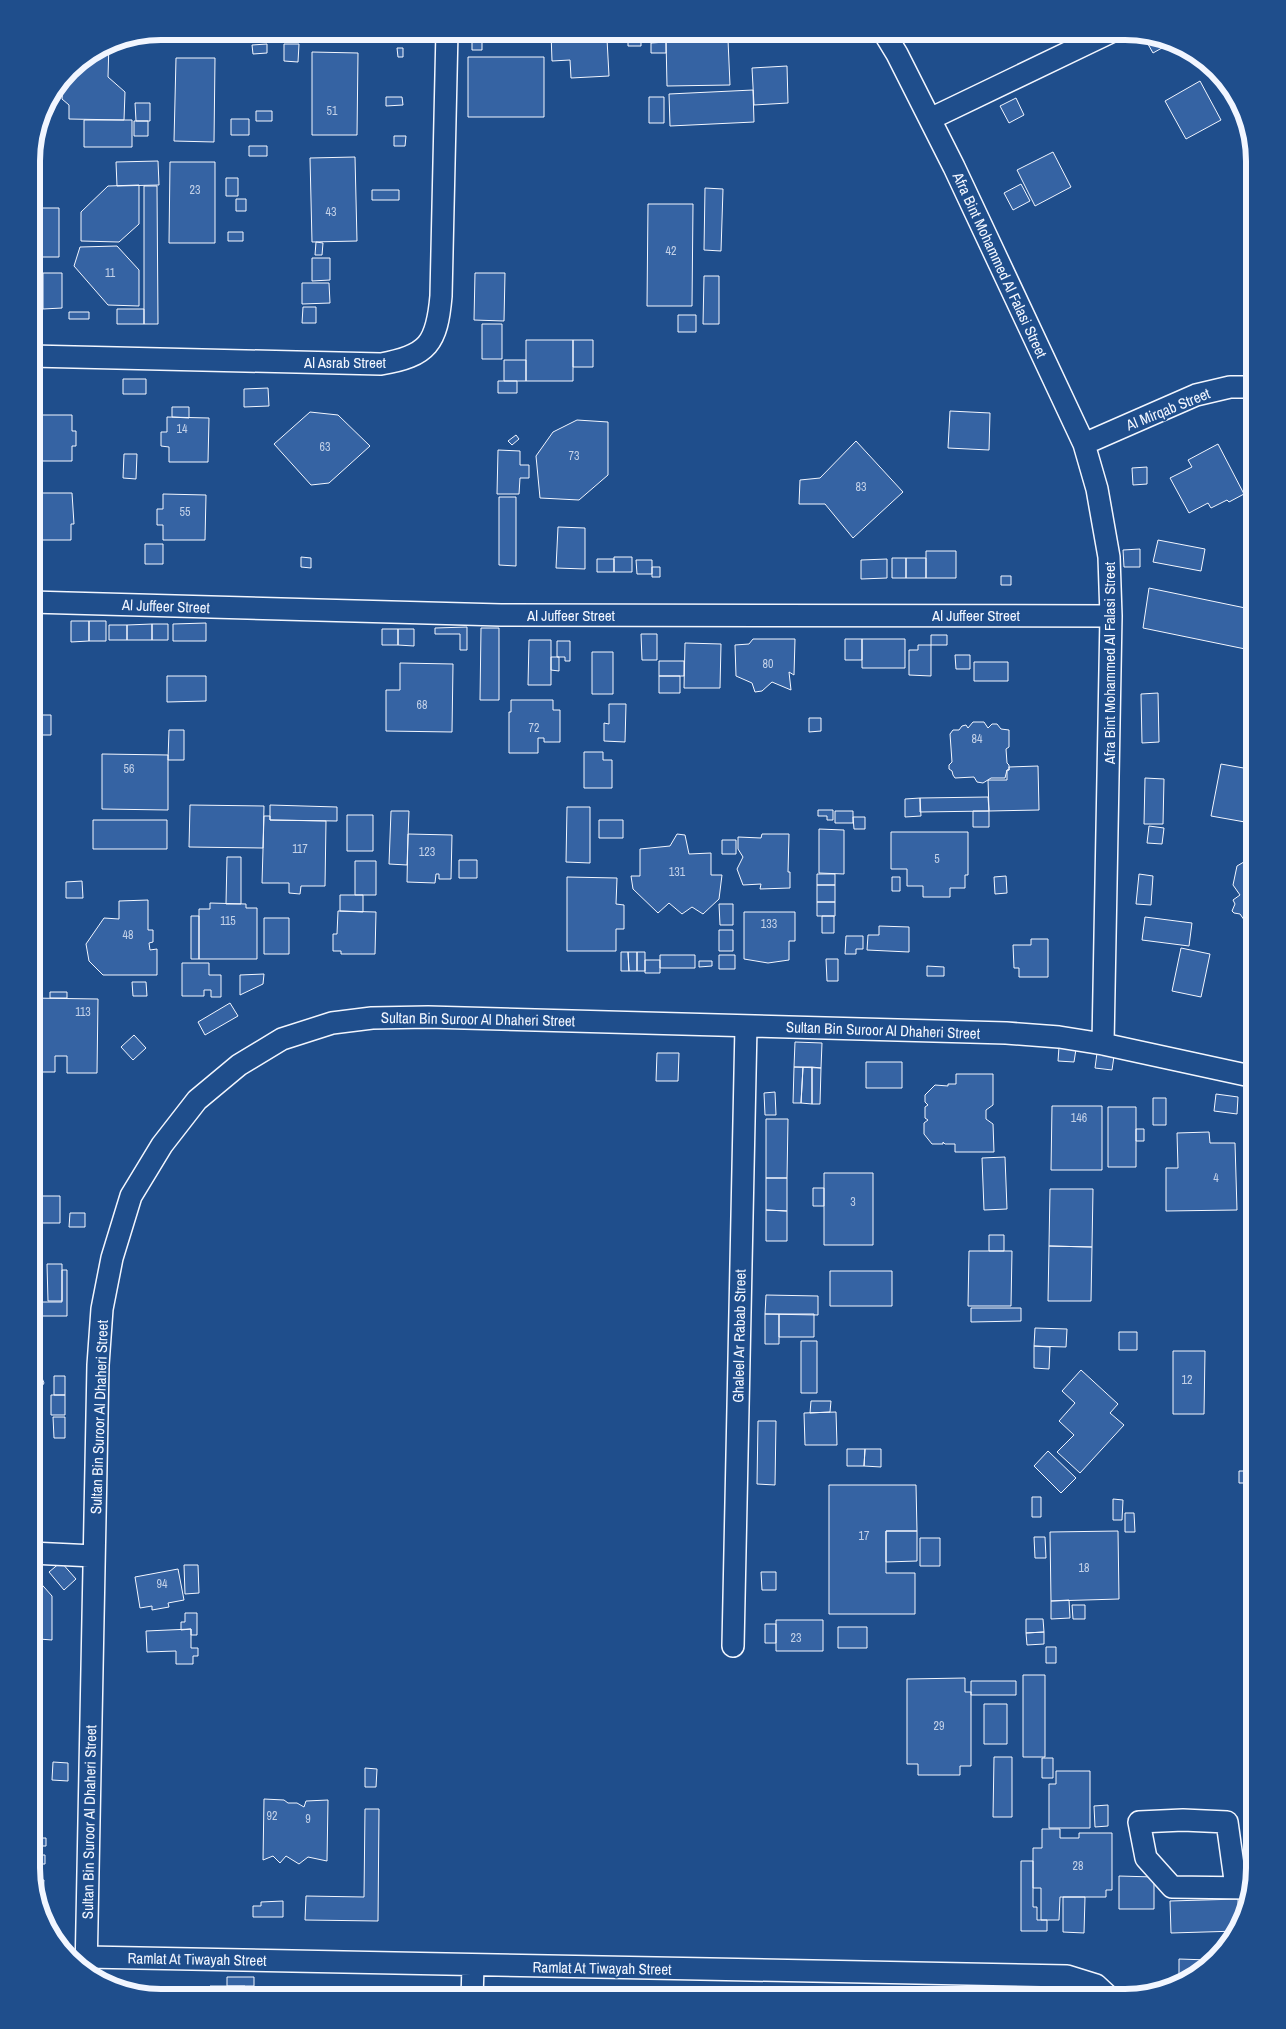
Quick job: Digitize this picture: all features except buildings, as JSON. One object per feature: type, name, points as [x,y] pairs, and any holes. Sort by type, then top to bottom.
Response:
[{"type":"street","name":"Al Asrab Street","points":[[40,356],[381,364],[401,361],[425,349],[433,337],[439,319],[441,296],[447,40]]},
{"type":"street","name":"Afra Bint Mohammed Al Falasi Street","points":[[888,40],[898,54],[930,120],[1084,444],[1097,489],[1109,557],[1111,616],[1103,1044]]},
{"type":"street","points":[[930,120],[1095,40]]},
{"type":"street","name":"Al Mirqab Street","points":[[1084,444],[1196,396],[1230,387],[1246,387]]},
{"type":"street","name":"Al Juffeer Street","points":[[40,602],[501,615],[1111,616]]},
{"type":"street","name":"Sultan Bin Suroor Al Dhaheri Street","points":[[87,1964],[98,1365],[102,1310],[112,1258],[131,1196],[162,1145],[197,1100],[239,1065],[282,1039],[332,1023],[372,1018],[428,1017],[1006,1033],[1059,1037],[1103,1044],[1246,1075]]},
{"type":"street","name":"Ghaleel Ar Rabab Street","points":[[733,1646],[746,1026]]},
{"type":"street","points":[[40,1553],[94,1556]]},
{"type":"street","points":[[1183,1820],[1227,1822],[1243,1888],[1172,1887],[1146,1858],[1139,1822],[1183,1820]]},
{"type":"street","name":"Ramlat At Tiwayah Street","points":[[89,1965],[473,1966],[1067,1976],[1096,1985],[1100,1989]]},
{"type":"street","points":[[472,1989],[473,1966]]}]
